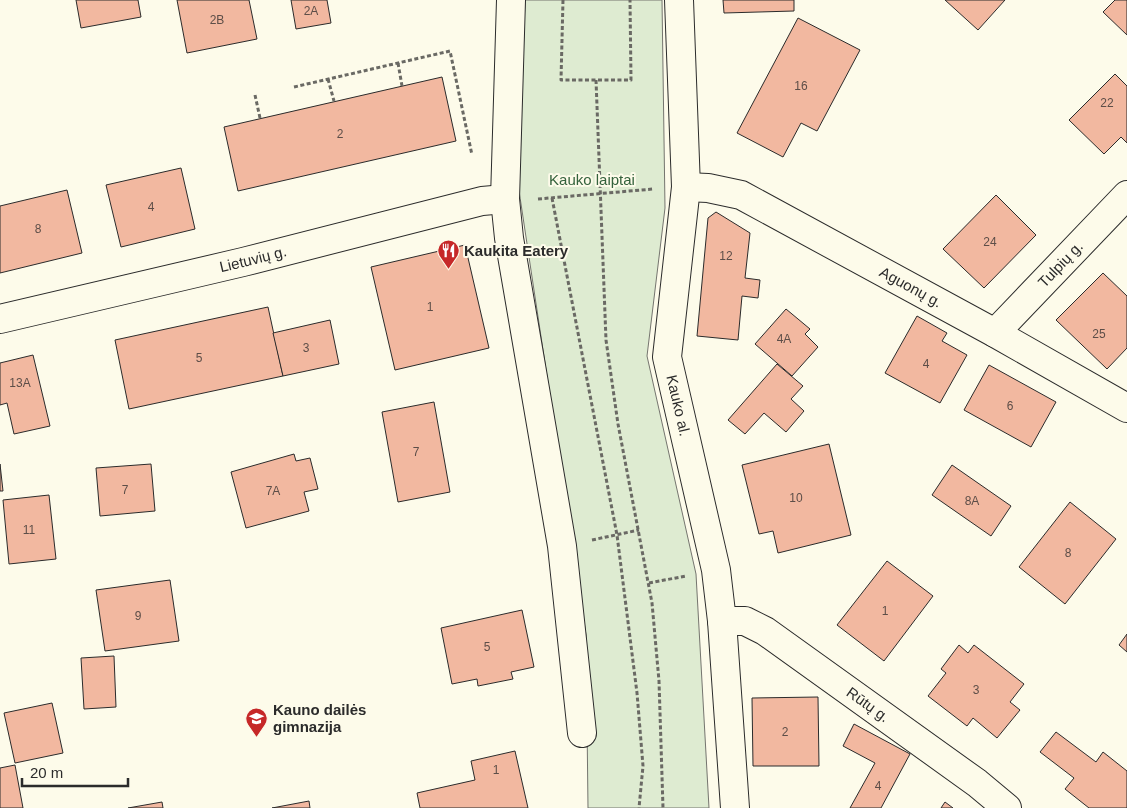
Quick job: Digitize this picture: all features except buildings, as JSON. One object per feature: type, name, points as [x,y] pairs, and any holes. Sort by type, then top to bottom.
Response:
[{"type":"street","points":[[511,0],[494,200],[509,238],[562,546],[582,733]]},
{"type":"street","name":"Kauko al.","points":[[679,0],[686,187],[667,357],[716,570],[722,621],[735,808]]},
{"type":"street","name":"Aguonų g.","points":[[686,187],[708,188],[741,195],[995,333],[1127,408]]},
{"type":"street","name":"Tulpių g.","points":[[995,333],[1127,195]]},
{"type":"street","name":"Lietuvių g.","points":[[0,319],[252,260],[494,200]]},
{"type":"street","name":"Rūtų g.","points":[[722,621],[745,621],[765,631],[977,783],[1007,808]]},
{"type":"path","points":[[563,0],[561,80],[631,80],[630,0]]},
{"type":"path","points":[[294,86],[450,51],[494,200]]},
{"type":"path","points":[[398,63],[402,86]]},
{"type":"path","points":[[328,79],[334,102]]},
{"type":"path","points":[[596,80],[606,340],[618,424],[652,603],[657,661],[663,808]]},
{"type":"path","points":[[255,96],[260,118]]},
{"type":"path","points":[[535,199],[656,189]]},
{"type":"path","points":[[552,198],[617,535],[636,684],[644,766],[639,808]]},
{"type":"path","points":[[562,546],[639,530]]},
{"type":"green space","name":"Kauko laiptai","points":[[525,0],[662,0],[665,208],[647,356],[696,574],[709,808],[588,808],[586,635],[518,184]]},
{"type":"place","name":"Kaukita Eatery","points":[[448,270]]},
{"type":"place","name":"Kauno dailės gimnazija","points":[[257,738]]}]
